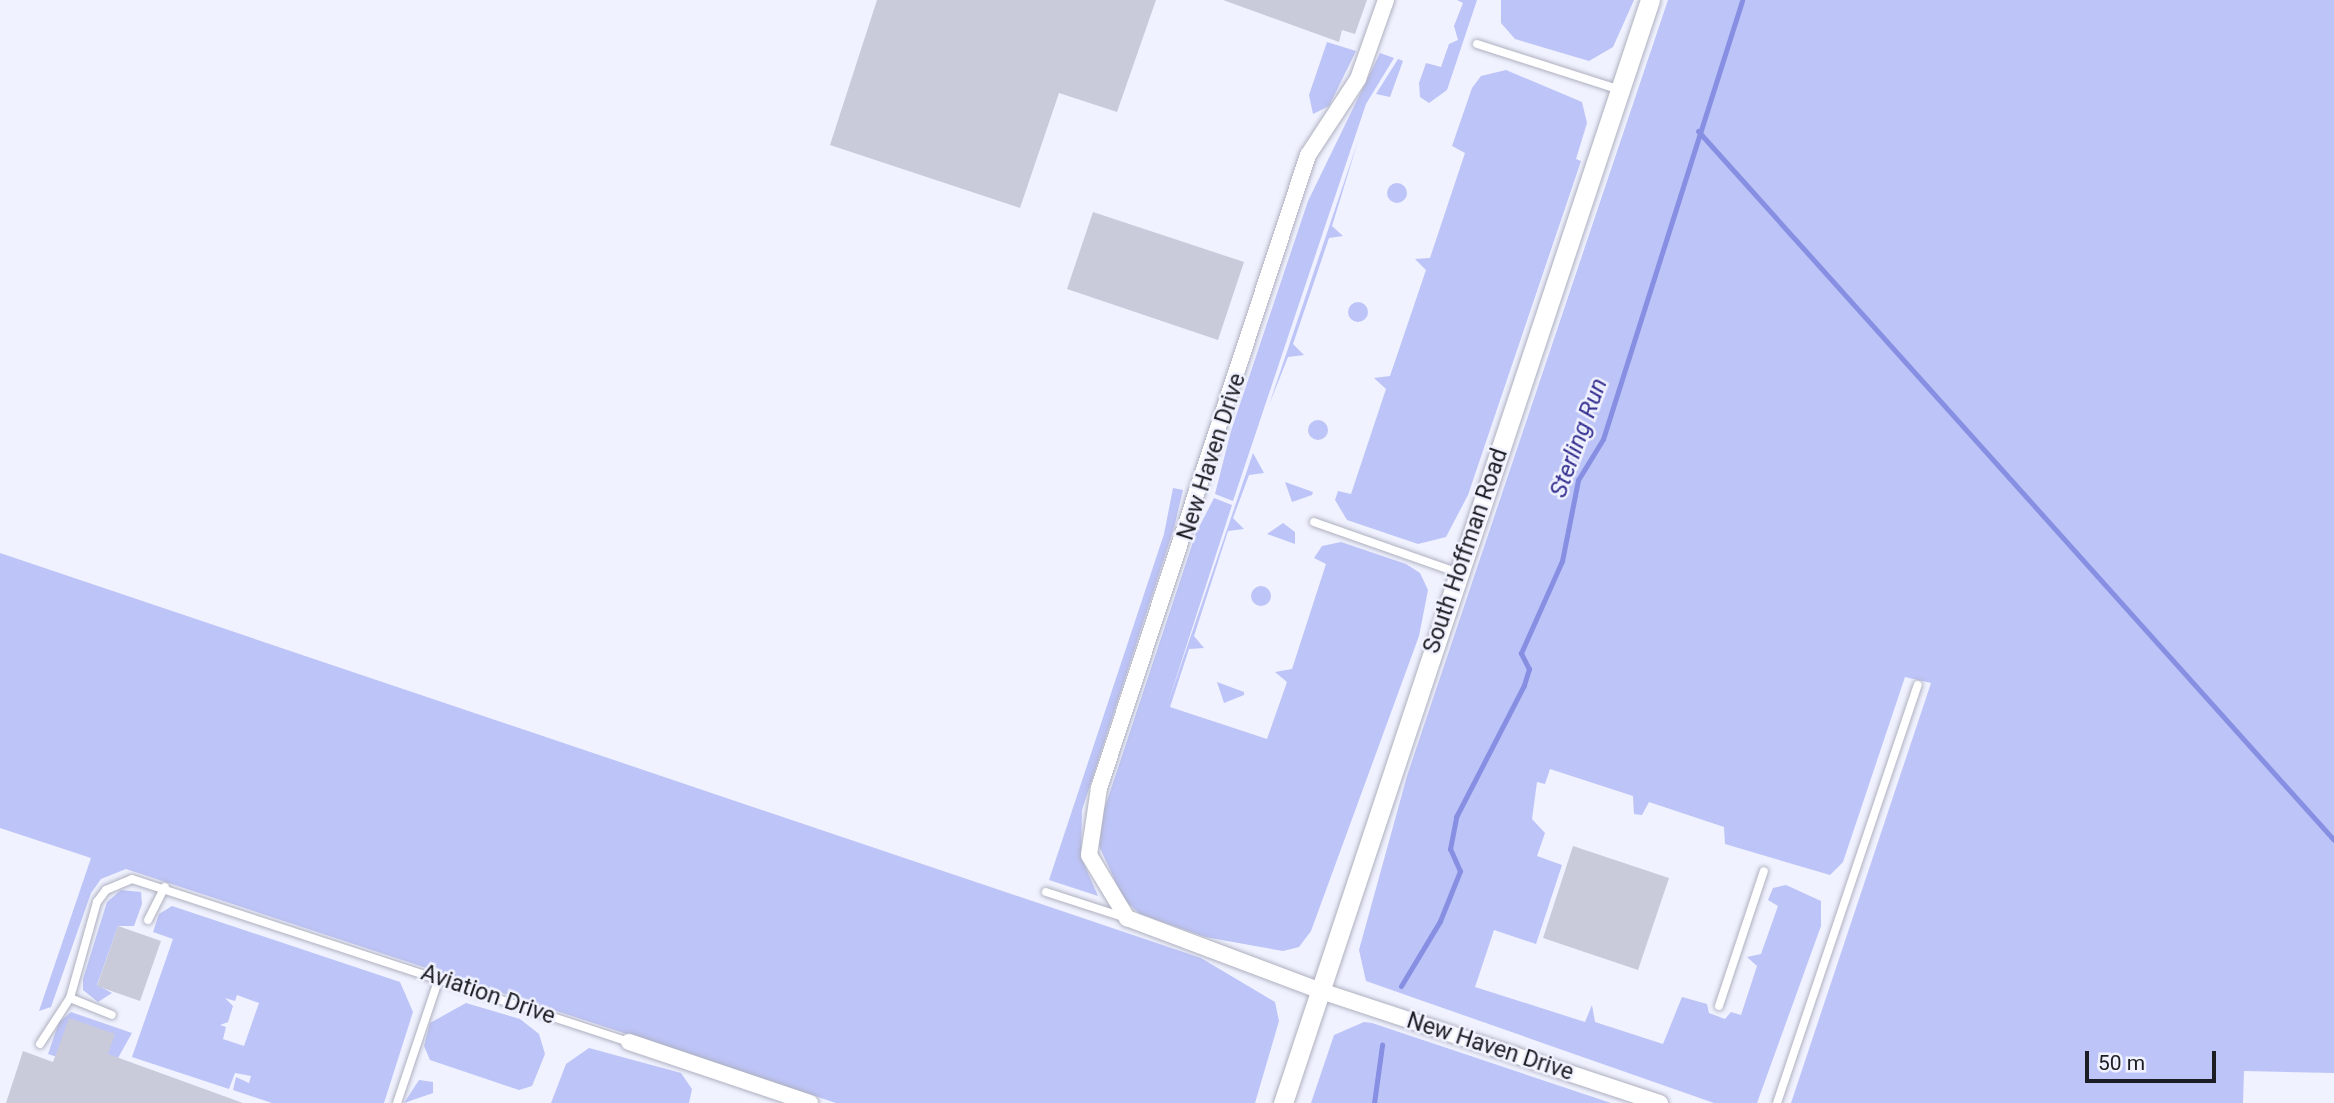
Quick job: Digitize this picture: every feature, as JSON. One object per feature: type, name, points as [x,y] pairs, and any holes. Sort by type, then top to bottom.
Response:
[{"type":"street","name":"New Haven Drive","points":[[1386,0],[1358,79],[1308,155],[1093,807],[1089,855],[1127,918],[1321,991],[1660,1103]]},
{"type":"street","name":"South Hoffman Road","points":[[1283,1103],[1617,89],[1650,0]]},
{"type":"street","name":"Aviation Drive","points":[[629,1042],[810,1103]]},
{"type":"lane","points":[[1477,44],[1617,89]]},
{"type":"lane","points":[[1314,522],[1459,573]]},
{"type":"lane","points":[[1777,1103],[1918,685]]},
{"type":"lane","points":[[1718,1006],[1763,871]]},
{"type":"lane","name":"Aviation Drive","points":[[40,1044],[70,998],[106,890],[132,879],[165,887],[629,1042]]},
{"type":"lane","points":[[148,920],[165,887]]},
{"type":"lane","points":[[1046,892],[1127,918]]},
{"type":"lane","points":[[397,1103],[439,978]]},
{"type":"lane","points":[[70,998],[112,1014]]},
{"type":"shaded area","points":[[1457,0],[1477,0],[1447,90],[1429,103],[1420,97],[1419,83],[1426,63],[1441,67],[1449,44],[1458,40],[1454,26],[1463,3]]},
{"type":"shaded area","points":[[1501,0],[1634,0],[1613,47],[1589,61],[1515,39],[1501,23]]},
{"type":"shaded area","points":[[1668,0],[2334,0],[2334,1073],[2244,1071],[2243,1103],[1791,1103],[1931,683],[1905,677],[1843,862],[1830,875],[1725,844],[1724,827],[1649,802],[1642,815],[1634,814],[1633,796],[1550,769],[1545,784],[1537,782],[1532,819],[1545,833],[1537,856],[1562,865],[1536,944],[1494,930],[1475,987],[1585,1022],[1592,1005],[1595,1022],[1663,1044],[1682,997],[1707,1004],[1709,1013],[1725,1019],[1731,1012],[1741,1015],[1757,966],[1747,957],[1761,954],[1778,906],[1768,900],[1773,888],[1786,885],[1821,901],[1821,926],[1757,1103],[1714,1103],[1366,981],[1359,950],[1407,776]]},
{"type":"shaded area","points":[[1327,42],[1356,51],[1329,106],[1313,114],[1309,95]]},
{"type":"shaded area","points":[[1380,53],[1394,58],[1366,104],[1233,501],[1215,494],[1231,431],[1308,201]]},
{"type":"shaded area","points":[[1398,59],[1403,61],[1390,97],[1376,94]]},
{"type":"shaded area","points":[[1506,70],[1582,102],[1587,123],[1576,159],[1581,161],[1468,495],[1446,537],[1418,544],[1347,520],[1335,500],[1338,491],[1351,494],[1386,389],[1374,378],[1390,376],[1426,270],[1415,259],[1430,258],[1465,153],[1452,146],[1472,88],[1481,76]]},
{"type":"shaded area","points":[[1358,141],[1332,226],[1343,236],[1329,238],[1293,344],[1304,355],[1288,357],[1269,405]]},
{"type":"shaded area","points":[[1397,183],[1404,186],[1407,193],[1404,200],[1397,203],[1390,200],[1387,193],[1390,186]]},
{"type":"shaded area","points":[[1358,302],[1365,305],[1368,312],[1365,319],[1358,322],[1351,319],[1348,312],[1351,305]]},
{"type":"shaded area","points":[[1318,420],[1325,423],[1328,430],[1325,437],[1318,440],[1311,437],[1308,430],[1311,423]]},
{"type":"shaded area","points":[[1253,453],[1264,473],[1249,475],[1233,518],[1244,529],[1228,531],[1194,636],[1204,648],[1189,649],[1170,707],[1267,739],[1287,682],[1275,672],[1292,669],[1326,564],[1314,558],[1322,546],[1341,542],[1406,564],[1420,573],[1428,590],[1419,636],[1311,931],[1299,947],[1283,951],[1205,937],[1140,914],[1124,900],[1099,846],[1104,810],[1196,533],[1214,498],[1232,505],[1167,706]]},
{"type":"shaded area","points":[[1285,482],[1313,492],[1312,495],[1292,502]]},
{"type":"shaded area","points":[[1173,488],[1183,490],[1174,528],[1082,810],[1081,857],[1098,896],[1049,880],[1164,534]]},
{"type":"shaded area","points":[[1283,523],[1295,532],[1295,544],[1267,534]]},
{"type":"shaded area","points":[[0,553],[1201,958],[1275,1002],[1279,1021],[1255,1103],[836,1103],[126,869],[101,879],[91,893],[51,1007],[39,1011],[91,858],[0,828]]},
{"type":"shaded area","points":[[1261,586],[1268,589],[1271,596],[1268,603],[1261,606],[1254,603],[1251,596],[1254,589]]},
{"type":"shaded area","points":[[1217,682],[1244,692],[1244,695],[1224,703]]},
{"type":"shaded area","points":[[121,890],[141,892],[142,904],[134,926],[118,926],[97,985],[112,993],[98,1002],[83,990],[83,979],[107,902]]},
{"type":"shaded area","points":[[172,906],[400,982],[413,1012],[384,1103],[272,1103],[233,1090],[236,1077],[249,1083],[251,1076],[235,1073],[229,1089],[132,1057],[173,939],[153,932],[159,914]],"holes":[[[237,995],[259,1003],[244,1046],[223,1039],[226,1027],[220,1025],[228,1022],[233,1006],[225,998],[235,1001]]]},
{"type":"shaded area","points":[[466,1003],[520,1019],[539,1034],[545,1054],[532,1086],[519,1090],[430,1060],[424,1046],[430,1023]]},
{"type":"shaded area","points":[[71,1012],[132,1033],[109,1074],[48,1054],[59,1022]]},
{"type":"shaded area","points":[[1364,1022],[1611,1103],[1311,1103],[1334,1035]]},
{"type":"shaded area","points":[[589,1048],[681,1073],[692,1089],[689,1103],[551,1103],[566,1064]]},
{"type":"shaded area","points":[[419,1080],[433,1082],[433,1093],[404,1103]]},
{"type":"building","points":[[877,0],[1156,0],[1117,112],[1059,93],[1020,208],[830,145]]},
{"type":"building","points":[[1223,0],[1367,0],[1355,34],[1342,30],[1339,42]]},
{"type":"building","points":[[1093,212],[1244,262],[1218,340],[1067,289]]},
{"type":"building","points":[[1573,846],[1669,878],[1638,970],[1543,938]]},
{"type":"building","points":[[118,926],[161,941],[140,1001],[97,986]]},
{"type":"building","points":[[69,1018],[115,1034],[108,1054],[243,1103],[6,1103],[23,1051],[53,1062]]},
{"type":"waterway","name":"Sterling Run","points":[[1401,986],[1440,921],[1460,871],[1450,849],[1456,817],[1524,685],[1529,669],[1521,653],[1562,561],[1578,480],[1603,439],[1742,0]]},
{"type":"waterway","points":[[1698,131],[2334,840]]},
{"type":"waterway","name":"Sterling Run","points":[[1374,1103],[1382,1045]]}]
